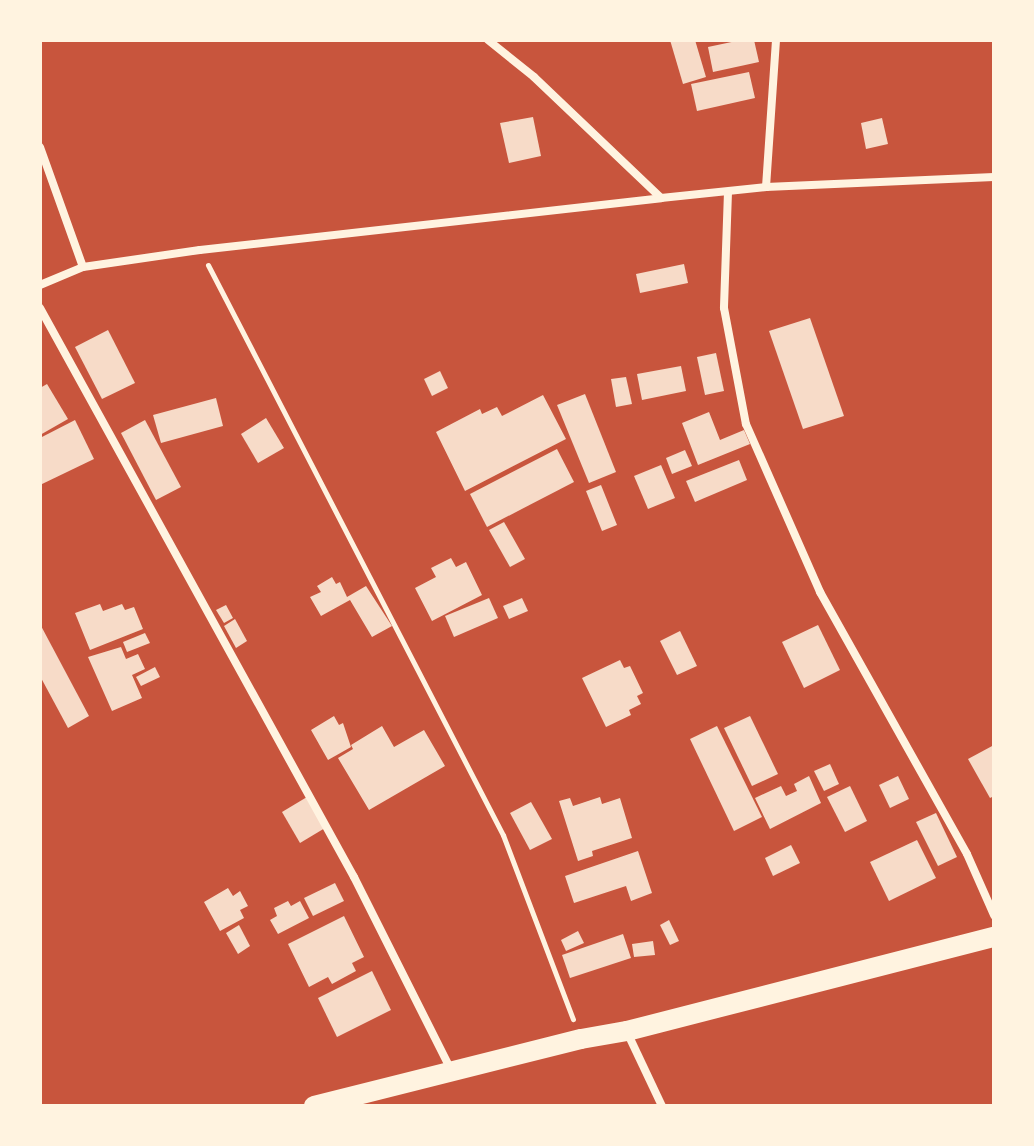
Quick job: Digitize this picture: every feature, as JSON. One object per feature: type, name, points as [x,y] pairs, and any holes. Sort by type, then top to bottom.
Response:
[{"type":"main road","points":[[314,1106],[451,1070],[627,1031],[994,937]]},
{"type":"street","points":[[488,40],[534,77],[661,198]]},
{"type":"street","points":[[766,187],[776,40]]},
{"type":"street","points":[[40,147],[83,267]]},
{"type":"street","points":[[40,285],[83,267],[200,250],[766,187],[994,177]]},
{"type":"street","points":[[728,192],[724,308],[746,424],[820,592],[967,854],[994,915]]},
{"type":"street","points":[[40,308],[354,877],[451,1070]]},
{"type":"street","points":[[627,1031],[662,1106]]},
{"type":"path","points":[[200,250],[503,835],[581,1039]]},
{"type":"building","points":[[670,40],[695,40],[706,77],[683,84]]},
{"type":"building","points":[[754,40],[759,62],[713,72],[708,47]]},
{"type":"building","points":[[749,72],[755,98],[697,111],[691,84]]},
{"type":"building","points":[[533,117],[541,156],[509,163],[500,123]]},
{"type":"building","points":[[882,118],[888,144],[866,149],[861,123]]},
{"type":"building","points":[[684,264],[688,283],[640,293],[636,274]]},
{"type":"building","points":[[810,318],[844,416],[803,429],[769,331]]},
{"type":"building","points":[[108,330],[135,383],[102,399],[75,347]]},
{"type":"building","points":[[716,353],[724,391],[705,395],[697,357]]},
{"type":"building","points":[[681,366],[686,391],[642,400],[637,374]]},
{"type":"building","points":[[440,371],[448,388],[432,396],[424,379]]},
{"type":"building","points":[[626,377],[632,404],[616,407],[611,379]]},
{"type":"building","points":[[47,384],[68,419],[40,435],[40,388]]},
{"type":"building","points":[[585,394],[616,472],[589,483],[557,405]]},
{"type":"building","points":[[543,395],[566,439],[465,491],[436,432],[480,409],[482,414],[497,407],[502,416]]},
{"type":"building","points":[[216,398],[223,426],[161,443],[153,415]]},
{"type":"building","points":[[709,412],[720,440],[744,430],[750,444],[698,465],[682,423]]},
{"type":"building","points":[[266,418],[284,448],[258,463],[241,434]]},
{"type":"building","points":[[75,420],[94,459],[40,485],[40,438]]},
{"type":"building","points":[[145,420],[181,487],[156,500],[121,433]]},
{"type":"building","points":[[557,449],[574,482],[487,527],[470,494]]},
{"type":"building","points":[[685,450],[692,466],[672,474],[666,458]]},
{"type":"building","points":[[739,460],[747,480],[695,502],[686,481]]},
{"type":"building","points":[[661,465],[675,498],[648,509],[634,476]]},
{"type":"building","points":[[601,485],[617,525],[602,531],[586,491]]},
{"type":"building","points":[[504,522],[525,559],[510,567],[489,530]]},
{"type":"building","points":[[451,558],[456,567],[466,562],[482,595],[432,621],[415,588],[436,577],[431,568]]},
{"type":"building","points":[[332,577],[336,584],[340,582],[347,597],[366,586],[392,626],[372,637],[350,600],[321,616],[310,597],[321,592],[317,586]]},
{"type":"building","points":[[489,598],[498,618],[454,637],[445,616]]},
{"type":"building","points":[[522,598],[528,611],[509,619],[503,606]]},
{"type":"building","points":[[100,604],[103,611],[122,604],[125,610],[134,607],[143,629],[90,650],[75,613]]},
{"type":"building","points":[[226,605],[233,618],[224,623],[216,610]]},
{"type":"building","points":[[235,619],[247,641],[236,648],[224,626]]},
{"type":"building","points":[[40,624],[89,716],[68,728],[40,676]]},
{"type":"building","points":[[818,625],[840,670],[804,688],[782,642]]},
{"type":"building","points":[[680,631],[697,666],[677,675],[660,641]]},
{"type":"building","points":[[145,633],[150,643],[127,652],[123,642]]},
{"type":"building","points":[[121,647],[126,659],[138,654],[145,669],[132,675],[142,698],[112,711],[88,657]]},
{"type":"building","points":[[620,660],[624,668],[630,666],[643,693],[637,696],[641,704],[629,710],[631,715],[606,727],[582,678]]},
{"type":"building","points":[[155,667],[160,677],[141,686],[136,677]]},
{"type":"building","points":[[334,716],[339,725],[343,723],[351,747],[328,760],[311,730]]},
{"type":"building","points":[[750,716],[778,774],[752,786],[724,728]]},
{"type":"building","points":[[382,726],[394,747],[424,730],[445,766],[369,810],[338,758],[353,749],[351,745]]},
{"type":"building","points":[[717,726],[762,817],[734,831],[690,739]]},
{"type":"building","points":[[994,745],[994,796],[990,798],[968,759]]},
{"type":"building","points":[[830,764],[839,784],[824,791],[814,771]]},
{"type":"building","points":[[809,776],[821,803],[770,829],[755,798],[781,786],[786,796],[797,791],[794,784]]},
{"type":"building","points":[[898,776],[909,799],[890,808],[879,785]]},
{"type":"building","points":[[850,786],[867,821],[845,832],[827,797]]},
{"type":"building","points":[[307,797],[325,828],[300,843],[282,812]]},
{"type":"building","points":[[600,797],[602,804],[620,798],[632,838],[592,851],[593,856],[578,861],[559,801],[570,798],[573,806]]},
{"type":"building","points":[[531,802],[552,839],[530,850],[510,813]]},
{"type":"building","points":[[936,813],[957,857],[938,866],[916,822]]},
{"type":"building","points":[[917,840],[936,878],[889,901],[870,862]]},
{"type":"building","points":[[791,845],[800,863],[773,876],[765,858]]},
{"type":"building","points":[[638,851],[652,893],[631,901],[626,886],[574,903],[565,876]]},
{"type":"building","points":[[335,883],[344,901],[313,916],[304,898]]},
{"type":"building","points":[[228,888],[233,896],[240,891],[248,906],[240,910],[244,918],[220,931],[204,902]]},
{"type":"building","points":[[288,901],[291,906],[300,901],[309,918],[278,934],[270,920],[277,916],[274,908]]},
{"type":"building","points":[[344,916],[364,957],[352,963],[356,971],[332,984],[328,977],[309,987],[288,944]]},
{"type":"building","points":[[669,920],[679,941],[670,945],[660,925]]},
{"type":"building","points":[[239,925],[250,946],[238,954],[226,933]]},
{"type":"building","points":[[578,931],[584,943],[566,951],[561,940]]},
{"type":"building","points":[[623,934],[631,958],[570,978],[562,955]]},
{"type":"building","points":[[653,941],[655,955],[634,957],[632,944]]},
{"type":"building","points":[[372,971],[391,1010],[337,1037],[318,998]]}]
